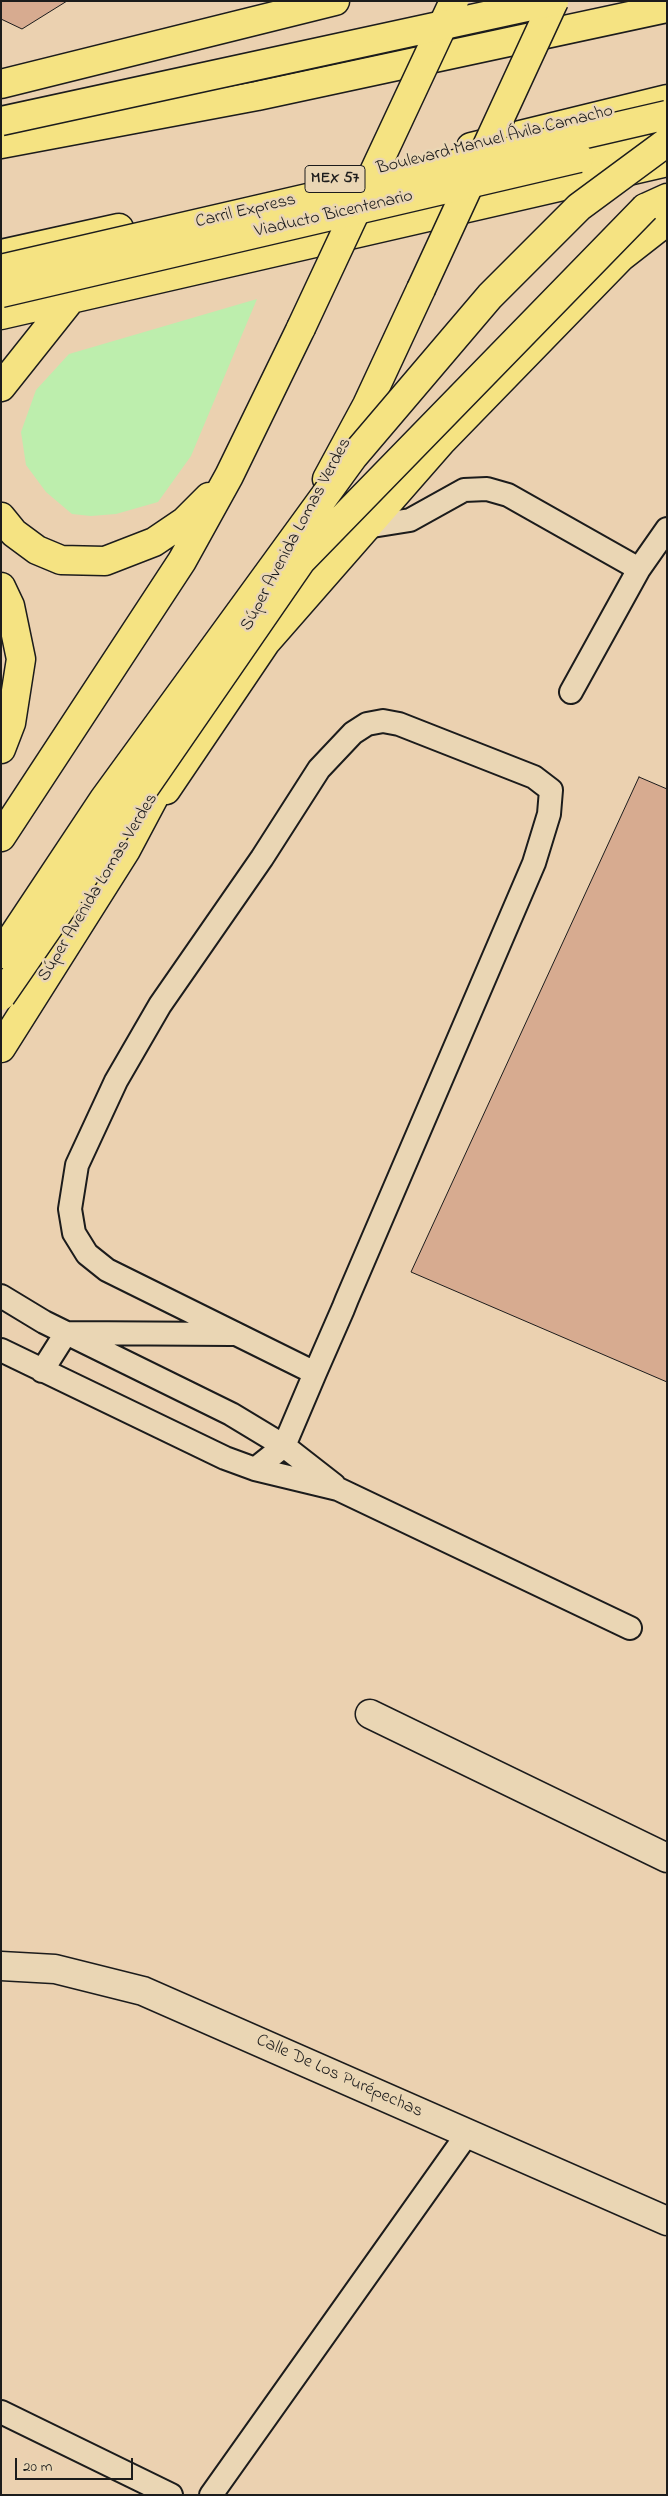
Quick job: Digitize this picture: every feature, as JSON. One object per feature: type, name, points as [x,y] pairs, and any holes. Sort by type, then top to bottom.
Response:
[{"type":"main road","points":[[1,837],[182,560],[229,476],[301,328],[454,1]]},
{"type":"main road","points":[[1,121],[554,1]]},
{"type":"main road","name":"Súper Avenida Lomas Verdes","points":[[1,1048],[126,850],[367,405],[554,1]]},
{"type":"main road","points":[[1,84],[331,2]]},
{"type":"main road","points":[[1,144],[257,96],[667,8]]},
{"type":"main road","name":"Boulevard Manuel Ávila Camacho","points":[[1,254],[268,196],[667,99]]},
{"type":"main road","name":"Carril Express","points":[[1,269],[667,115]]},
{"type":"main road","points":[[1,954],[104,799],[353,457],[490,296],[580,207],[667,141]]},
{"type":"main road","name":"Viaducto Bicentenario","points":[[1,293],[578,158],[667,141]]},
{"type":"main road","points":[[1,315],[667,162]]},
{"type":"main road","points":[[1,996],[300,562],[645,208],[667,198]]},
{"type":"main road","points":[[126,850],[266,642],[441,442],[621,257],[667,221]]},
{"type":"main road","points":[[1,387],[71,299]]},
{"type":"main road","points":[[1,517],[14,533],[37,550],[61,560],[105,561],[154,542],[185,521],[229,476]]},
{"type":"main road","points":[[1,587],[10,606],[21,659],[12,723],[1,749]]},
{"type":"street","points":[[370,1714],[667,1858]]},
{"type":"street","name":"Calle De Los Purépechas","points":[[1,1966],[55,1969],[144,1991],[667,2221]]},
{"type":"lane","points":[[366,527],[410,520],[464,490],[487,489],[508,495],[639,569]]},
{"type":"lane","points":[[571,692],[639,569],[667,529]]},
{"type":"lane","points":[[255,1469],[284,1446],[316,1373],[530,872],[549,814],[551,790],[534,777],[399,724],[383,721],[367,724],[353,733],[319,769],[262,858],[160,1005],[116,1081],[77,1166],[70,1209],[74,1233],[87,1254],[106,1270],[316,1373]]},
{"type":"lane","points":[[1,1296],[66,1333],[231,1414],[284,1446],[338,1489]]},
{"type":"lane","points":[[66,1333],[238,1334]]},
{"type":"lane","points":[[42,1371],[66,1333]]},
{"type":"lane","points":[[1,1350],[217,1454],[255,1469],[338,1489],[630,1628]]},
{"type":"lane","points":[[211,2495],[468,2133]]},
{"type":"lane","points":[[1,2412],[171,2495]]},
{"type":"green space","points":[[257,299],[191,456],[158,502],[116,514],[91,516],[72,514],[46,492],[26,465],[21,432],[36,390],[69,354]]},
{"type":"building","points":[[1,1],[67,1],[22,29],[1,19]]},
{"type":"building","points":[[639,777],[667,789],[667,1382],[411,1272]]}]
